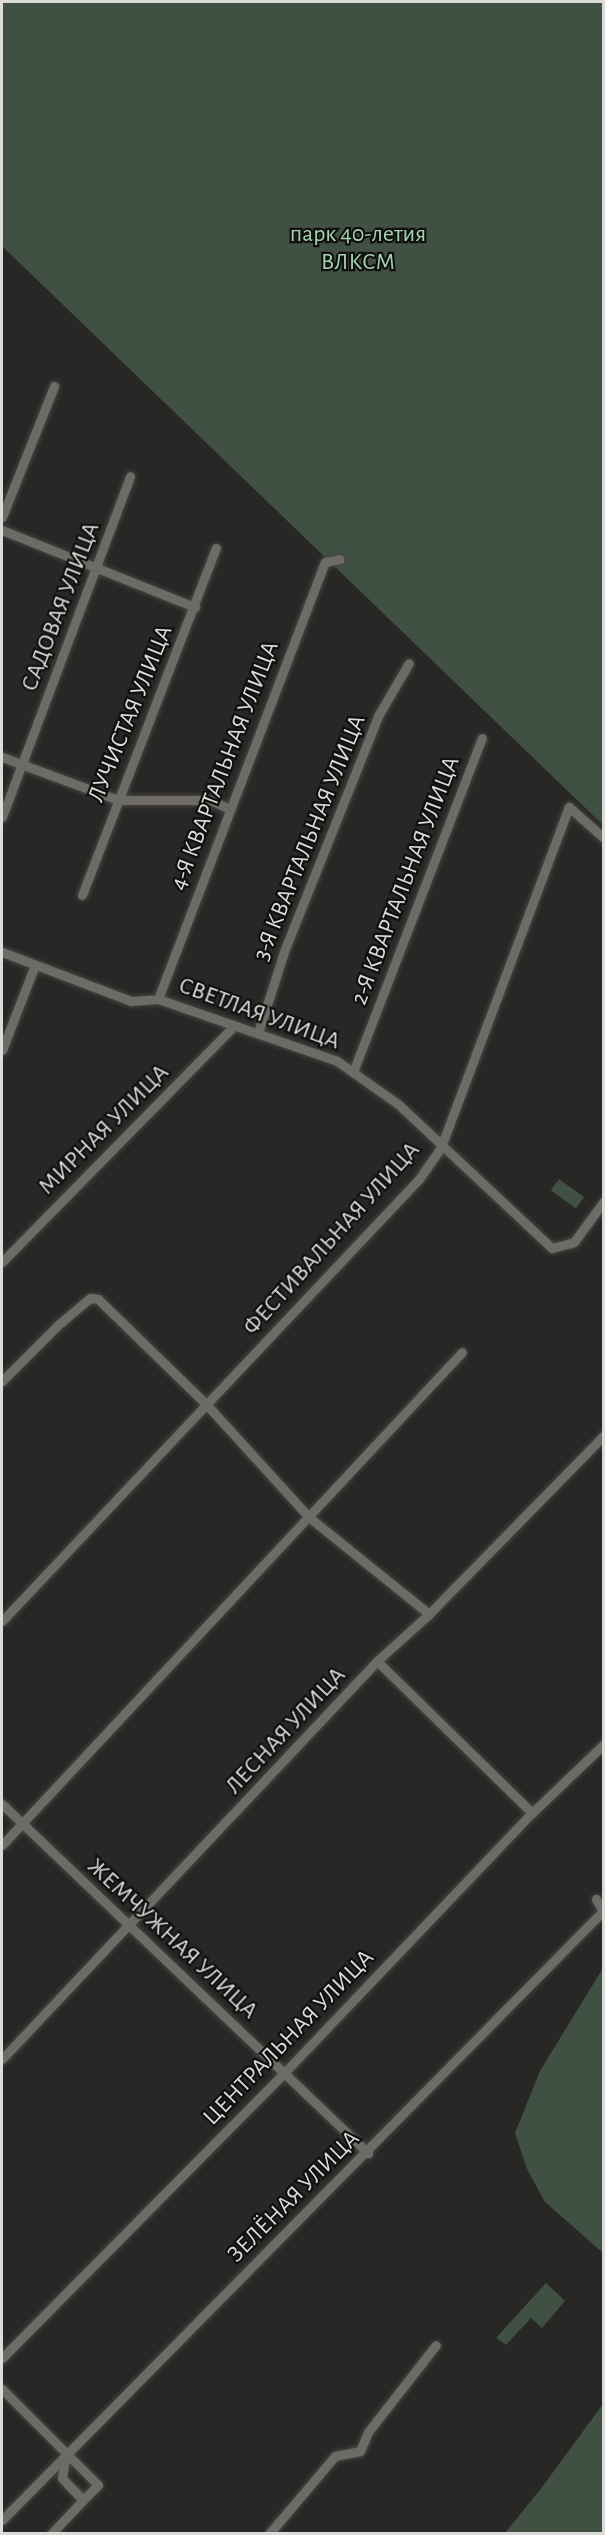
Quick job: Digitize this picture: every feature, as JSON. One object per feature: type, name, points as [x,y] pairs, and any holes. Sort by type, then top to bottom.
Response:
[{"type":"street","points":[[2,517],[54,386]]},
{"type":"street","name":"САДОВАЯ УЛИЦА","points":[[2,817],[98,567],[130,476]]},
{"type":"street","points":[[2,530],[195,607]]},
{"type":"street","name":"ЛУЧИСТАЯ УЛИЦА","points":[[82,894],[216,548]]},
{"type":"street","name":"4-Я КВАРТАЛЬНАЯ УЛИЦА","points":[[158,999],[228,808],[325,561],[340,559]]},
{"type":"street","name":"3-Я КВАРТАЛЬНАЯ УЛИЦА","points":[[258,1033],[285,949],[378,716],[409,663]]},
{"type":"street","name":"2-Я КВАРТАЛЬНАЯ УЛИЦА","points":[[353,1071],[482,738]]},
{"type":"street","points":[[2,757],[118,800],[210,800],[228,808]]},
{"type":"street","name":"ФЕСТИВАЛЬНАЯ УЛИЦА","points":[[2,1621],[419,1179],[441,1147],[569,807],[603,838]]},
{"type":"street","name":"СВЕТЛАЯ УЛИЦА","points":[[2,952],[131,1001],[158,999],[318,1052],[353,1071],[398,1104],[441,1147],[552,1248],[574,1242],[603,1200]]},
{"type":"street","points":[[2,1050],[34,965]]},
{"type":"street","name":"МИРНАЯ УЛИЦА","points":[[2,1262],[234,1026]]},
{"type":"street","points":[[2,1381],[90,1298],[98,1299],[207,1405],[310,1518],[429,1614]]},
{"type":"street","points":[[2,1845],[310,1518],[315,1506],[462,1352]]},
{"type":"street","name":"ЛЕСНАЯ УЛИЦА","points":[[2,2059],[132,1925],[377,1661],[429,1614],[603,1435]]},
{"type":"street","points":[[377,1661],[531,1813]]},
{"type":"street","name":"ЦЕНТРАЛЬНАЯ УЛИЦА","points":[[2,2358],[285,2072],[531,1813],[603,1744]]},
{"type":"street","name":"ЖЕМЧУЖНАЯ УЛИЦА","points":[[2,1804],[118,1919],[132,1925],[368,2153]]},
{"type":"street","name":"ЗЕЛЁНАЯ УЛИЦА","points":[[2,2520],[66,2453],[368,2153],[603,1911],[596,1899]]},
{"type":"street","points":[[269,2534],[335,2456],[360,2451],[368,2432],[436,2345]]},
{"type":"street","points":[[2,2389],[98,2485],[51,2534]]},
{"type":"street","points":[[66,2453],[62,2478],[84,2500]]},
{"type":"green space","name":"парк 40-летия ВЛКСМ","points":[[2,2],[603,2],[603,825],[2,246]]},
{"type":"green space","points":[[559,1179],[584,1197],[576,1209],[551,1190]]},
{"type":"green space","points":[[603,1968],[603,2253],[545,2202],[527,2169],[515,2133],[540,2071]]},
{"type":"green space","points":[[546,2283],[565,2301],[542,2328],[531,2318],[506,2345],[496,2338]]},
{"type":"green space","points":[[603,2404],[603,2533],[505,2533],[543,2486]]}]
